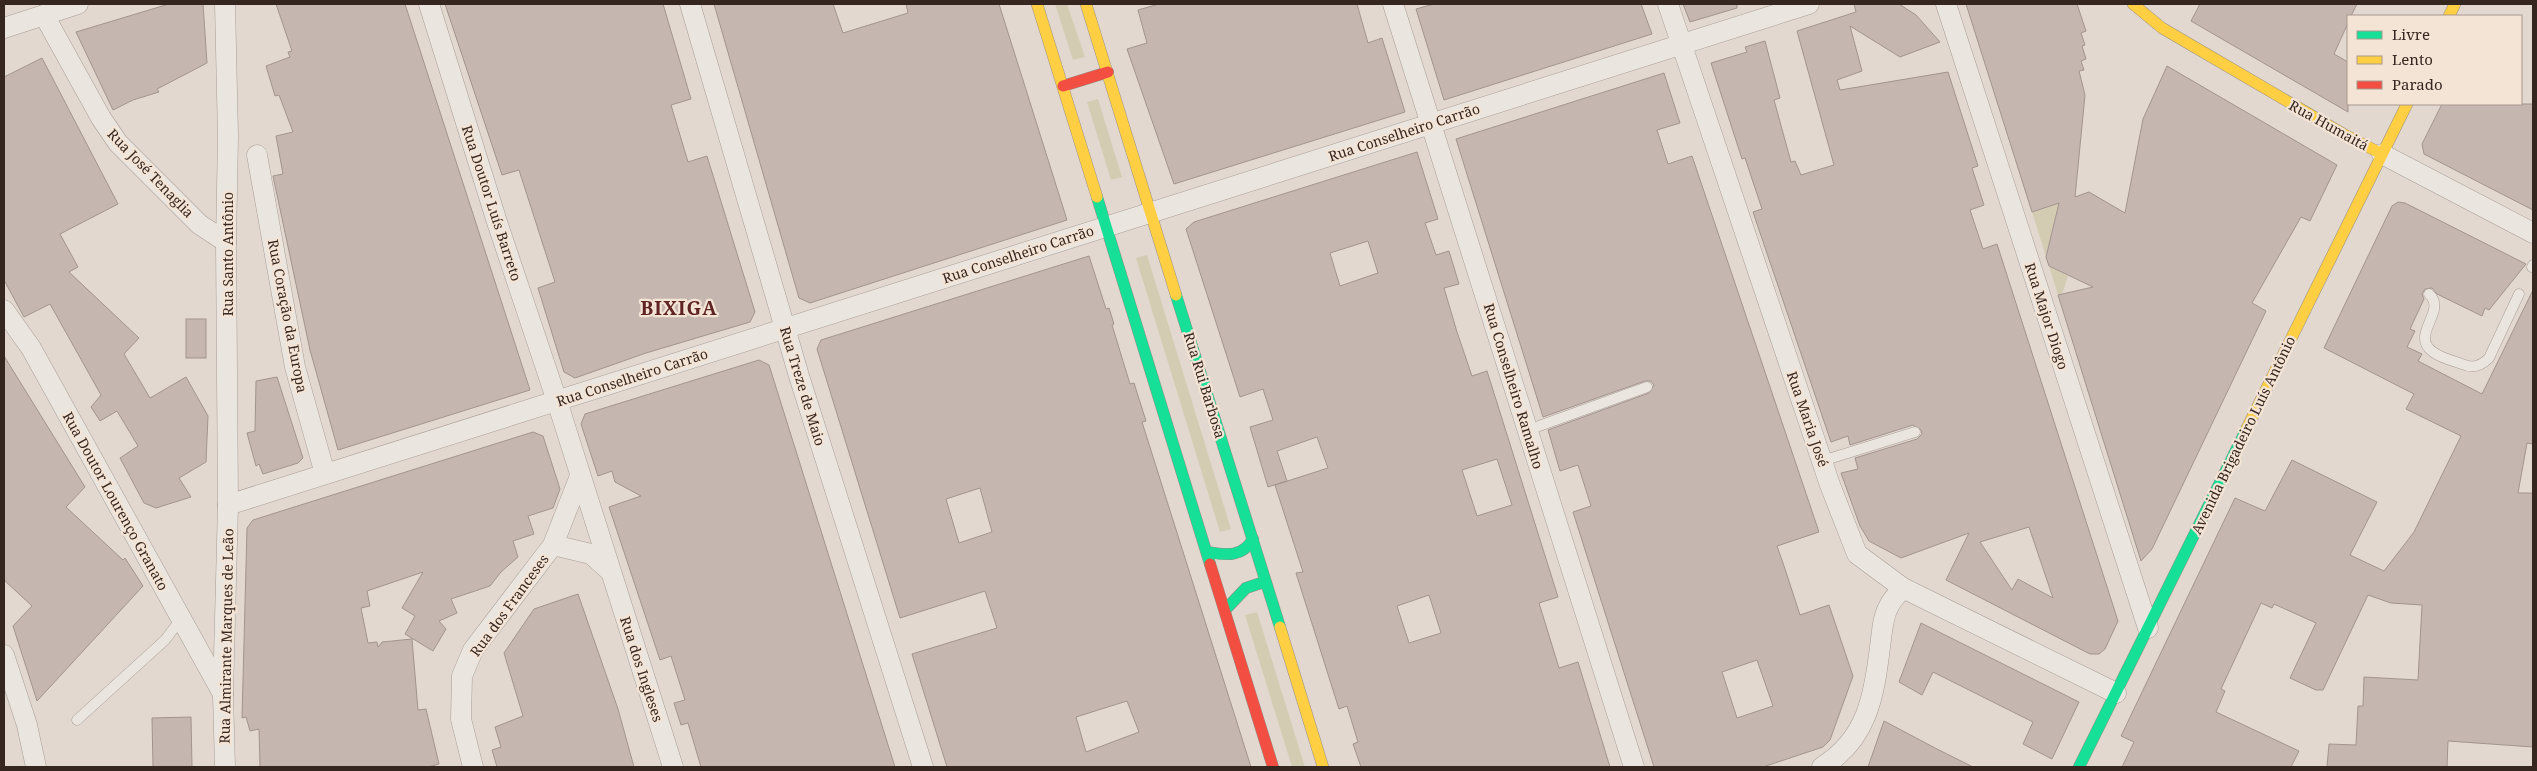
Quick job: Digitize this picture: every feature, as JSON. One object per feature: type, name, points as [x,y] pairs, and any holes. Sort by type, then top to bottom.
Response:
[{"type":"main road","points":[[1037,4],[1273,767]]},
{"type":"main road","name":"Rua Rui Barbosa","points":[[1086,4],[1323,767]]},
{"type":"main road","name":"Rua Humaitá","points":[[2133,4],[2162,28],[2344,135],[2382,154]]},
{"type":"main road","points":[[2450,15],[2456,4]]},
{"type":"main road","points":[[1063,86],[1108,72]]},
{"type":"main road","name":"Avenida Brigadeiro Luís Antônio","points":[[2079,767],[2406,105]]},
{"type":"main road","points":[[1207,552],[1235,555],[1249,548],[1253,540]]},
{"type":"main road","points":[[1225,610],[1245,587],[1253,583],[1264,582],[1267,586]]},
{"type":"street","points":[[4,28],[78,4]]},
{"type":"street","name":"Rua Santo Antônio","points":[[225,4],[228,137],[226,242],[228,505]]},
{"type":"street","name":"Rua Doutor Luís Barreto","points":[[429,4],[497,222],[557,401]]},
{"type":"street","name":"Rua Treze de Maio","points":[[690,4],[785,328],[923,767]]},
{"type":"street","name":"Rua Conselheiro Ramalho","points":[[1394,4],[1634,767]]},
{"type":"street","name":"Rua Maria José","points":[[1668,4],[1822,460],[1857,554],[1903,588],[2116,693]]},
{"type":"street","name":"Rua Conselheiro Carrão","points":[[228,505],[1808,4]]},
{"type":"street","name":"Rua Major Diogo","points":[[1946,4],[2148,628]]},
{"type":"street","name":"Rua José Tenaglia","points":[[44,15],[100,118],[118,143],[199,224],[226,242]]},
{"type":"street","name":"Rua Humaitá","points":[[2382,154],[2533,233]]},
{"type":"street","name":"Rua Coração da Europa","points":[[257,155],[296,366],[325,474]]},
{"type":"street","name":"Rua Doutor Lourenço Granato","points":[[4,310],[31,348],[223,695]]},
{"type":"street","name":"Rua dos Ingleses","points":[[557,401],[673,767]]},
{"type":"street","name":"Rua dos Franceses","points":[[473,767],[461,720],[462,676],[473,650],[553,545],[580,476]]},
{"type":"street","name":"Rua Almirante Marques de Leão","points":[[224,767],[223,695],[228,505]]},
{"type":"street","points":[[553,545],[591,554],[610,571]]},
{"type":"street","points":[[1822,767],[1839,756],[1854,740],[1866,715],[1876,683],[1884,620],[1889,605],[1903,588]]},
{"type":"street","points":[[4,654],[26,725],[36,767]]},
{"type":"lane","points":[[2429,294],[2434,298],[2436,306],[2425,330],[2427,344],[2432,352],[2468,367],[2482,364],[2489,358],[2518,294]]},
{"type":"lane","points":[[1528,430],[1647,387]]},
{"type":"lane","points":[[1822,460],[1915,432]]},
{"type":"lane","points":[[77,720],[164,640],[181,619]]},
{"type":"shaded area","points":[[1055,4],[1067,4],[1085,57],[1073,60]]},
{"type":"shaded area","points":[[1098,99],[1122,177],[1111,180],[1087,102]]},
{"type":"shaded area","points":[[2066,200],[2063,221],[2055,219],[2046,257],[2032,212]]},
{"type":"shaded area","points":[[1147,255],[1231,529],[1220,532],[1136,258]]},
{"type":"shaded area","points":[[2049,266],[2068,276],[2062,294],[2058,295]]},
{"type":"shaded area","points":[[1257,612],[1305,767],[1292,767],[1245,615]]},
{"type":"building","points":[[169,4],[203,4],[207,63],[157,89],[159,92],[133,100],[113,110],[76,32]]},
{"type":"building","points":[[276,4],[405,4],[530,390],[338,450],[310,350],[273,176],[283,174],[276,136],[293,132],[279,95],[275,96],[266,66],[290,57],[288,52],[292,51]]},
{"type":"building","points":[[445,4],[663,4],[691,99],[671,105],[688,162],[707,156],[755,312],[750,322],[646,353],[575,378],[564,372],[538,288],[555,282],[519,170],[502,175]]},
{"type":"building","points":[[714,4],[833,4],[843,33],[908,13],[906,4],[999,4],[1067,220],[810,303],[799,298]]},
{"type":"building","points":[[1159,4],[1357,4],[1368,43],[1382,38],[1405,112],[1174,184],[1127,49],[1147,43],[1138,10]]},
{"type":"building","points":[[1434,4],[1641,4],[1652,34],[1444,100],[1416,9]]},
{"type":"building","points":[[1683,4],[1737,4],[1737,8],[1690,22]]},
{"type":"building","points":[[1854,4],[1899,4],[1916,15],[1940,42],[1900,57],[1850,26],[1862,71],[1837,80],[1840,90],[1948,72],[1978,166],[1972,168],[1984,205],[1970,210],[1983,249],[1997,244],[2118,621],[2105,649],[2099,654],[2090,654],[1946,580],[1969,533],[1901,558],[1869,541],[1860,526],[1841,473],[1858,469],[1855,458],[1917,439],[1922,434],[1921,430],[1913,425],[1850,445],[1848,436],[1831,442],[1753,212],[1762,209],[1745,158],[1742,159],[1711,63],[1747,52],[1745,47],[1765,41],[1780,98],[1774,100],[1791,162],[1795,161],[1801,175],[1834,165],[1797,31],[1856,12]],"holes":[[[2029,527],[2053,598],[2018,579],[2012,590],[1980,542]]]},
{"type":"building","points":[[1966,4],[2077,4],[2086,31],[2081,33],[2085,45],[2082,46],[2086,59],[2081,61],[2084,70],[2079,71],[2085,95],[2075,197],[2089,192],[2125,213],[2143,119],[2167,66],[2337,165],[2310,221],[2301,217],[2252,303],[2266,311],[2152,549],[2141,561],[2058,295],[2093,287],[2049,266],[2046,257],[2059,203],[2032,212]]},
{"type":"building","points":[[2200,4],[2357,4],[2352,15],[2347,15],[2347,25],[2334,54],[2347,61],[2348,112],[2191,21]]},
{"type":"building","points":[[42,58],[118,204],[60,234],[78,267],[69,272],[139,338],[124,354],[150,398],[186,377],[208,416],[206,462],[179,478],[191,497],[156,508],[144,503],[120,458],[138,446],[117,411],[100,421],[91,407],[101,395],[50,304],[24,317],[4,280],[4,77]]},
{"type":"building","points":[[1664,73],[1680,123],[1657,130],[1668,164],[1692,156],[1819,532],[1777,546],[1800,615],[1829,605],[1853,676],[1830,740],[1823,747],[1763,767],[1654,767],[1573,512],[1591,506],[1578,465],[1560,471],[1548,430],[1649,393],[1654,385],[1651,381],[1645,381],[1543,417],[1456,139]],"holes":[[[1757,660],[1773,706],[1737,718],[1722,672]]]},
{"type":"building","points":[[2533,104],[2533,210],[2424,154],[2422,144],[2442,105]]},
{"type":"building","points":[[1417,152],[1438,219],[1425,223],[1436,255],[1449,251],[1459,284],[1444,288],[1457,332],[1472,376],[1487,371],[1558,597],[1539,603],[1559,668],[1578,662],[1610,767],[1361,767],[1353,744],[1358,742],[1347,706],[1339,709],[1296,573],[1303,572],[1275,485],[1328,468],[1317,437],[1277,451],[1287,481],[1268,487],[1250,427],[1273,420],[1263,389],[1240,397],[1186,229],[1194,222]],"holes":[[[1368,241],[1378,273],[1340,286],[1330,253]],[[1497,459],[1512,505],[1477,516],[1462,470]],[[1429,595],[1441,633],[1409,643],[1397,606]]]},
{"type":"building","points":[[2398,202],[2405,203],[2526,264],[2489,310],[2485,308],[2482,316],[2437,294],[2432,288],[2425,289],[2422,294],[2424,299],[2410,329],[2415,331],[2407,347],[2422,354],[2418,361],[2482,394],[2533,290],[2533,444],[2527,443],[2518,493],[2533,493],[2533,747],[2448,741],[2447,767],[2327,767],[2329,744],[2356,745],[2358,706],[2363,706],[2364,677],[2418,680],[2422,605],[2391,603],[2368,595],[2323,690],[2316,690],[2290,678],[2316,623],[2274,604],[2272,608],[2261,603],[2221,689],[2225,691],[2216,712],[2299,751],[2291,767],[2122,767],[2134,742],[2121,736],[2235,498],[2265,511],[2292,460],[2377,502],[2350,555],[2384,571],[2414,532],[2461,436],[2406,409],[2414,394],[2324,348],[2392,206]]},
{"type":"building","points":[[1089,256],[1106,309],[1109,308],[1114,324],[1112,325],[1130,384],[1134,383],[1146,421],[1142,422],[1251,767],[947,767],[912,654],[997,628],[985,591],[900,618],[817,349],[821,340]],"holes":[[[980,488],[992,532],[959,543],[946,499]],[[1127,701],[1139,732],[1086,752],[1076,717]]]},
{"type":"building","points":[[186,319],[206,319],[206,358],[186,358]]},
{"type":"building","points":[[4,356],[85,487],[66,507],[123,560],[125,558],[143,586],[37,701],[13,626],[32,606],[4,580]]},
{"type":"building","points":[[759,360],[769,365],[895,767],[701,767],[688,723],[681,725],[674,703],[685,700],[671,656],[660,660],[609,507],[641,496],[615,482],[612,471],[598,476],[581,424],[585,414]]},
{"type":"building","points":[[277,377],[303,458],[298,463],[263,474],[259,464],[256,466],[247,433],[255,431],[256,381]]},
{"type":"building","points":[[533,432],[543,436],[560,489],[553,508],[528,516],[534,534],[513,541],[518,557],[501,572],[490,586],[451,599],[457,613],[439,621],[446,629],[433,651],[405,634],[415,616],[402,608],[423,572],[367,591],[370,606],[361,608],[368,643],[377,642],[378,647],[382,642],[412,639],[418,710],[426,709],[439,764],[428,767],[260,767],[259,729],[250,731],[246,717],[242,718],[247,528],[253,520]]},
{"type":"building","points":[[578,594],[618,709],[634,767],[497,767],[492,750],[501,747],[495,727],[523,716],[504,653],[534,609]]},
{"type":"building","points":[[1921,623],[2079,702],[2052,759],[2023,744],[2033,722],[1933,672],[1922,695],[1899,682]]},
{"type":"building","points":[[191,717],[192,767],[153,767],[152,718]]},
{"type":"building","points":[[1884,721],[1937,749],[1973,767],[1868,767]]},
{"type":"traffic: fast","points":[[1097,197],[1210,564]]},
{"type":"traffic: fast","points":[[1176,295],[1280,627]]},
{"type":"traffic: fast","points":[[2079,767],[2246,430]]},
{"type":"traffic: fast","points":[[1207,552],[1233,554],[1244,549],[1253,539]]},
{"type":"traffic: fast","points":[[1225,610],[1246,588],[1264,582],[1267,586]]},
{"type":"traffic: slow","points":[[1037,4],[1097,197]]},
{"type":"traffic: slow","points":[[1086,4],[1176,295]]},
{"type":"traffic: slow","points":[[2133,4],[2162,28],[2345,135],[2382,154]]},
{"type":"traffic: slow","points":[[2450,15],[2455,4]]},
{"type":"traffic: slow","points":[[2246,430],[2407,105]]},
{"type":"traffic: slow","points":[[1280,627],[1323,767]]},
{"type":"traffic: jam","points":[[1063,86],[1108,72]]},
{"type":"traffic: jam","points":[[1210,564],[1273,767]]},
{"type":"district","name":"BIXIGA","points":[[679,308]]}]
